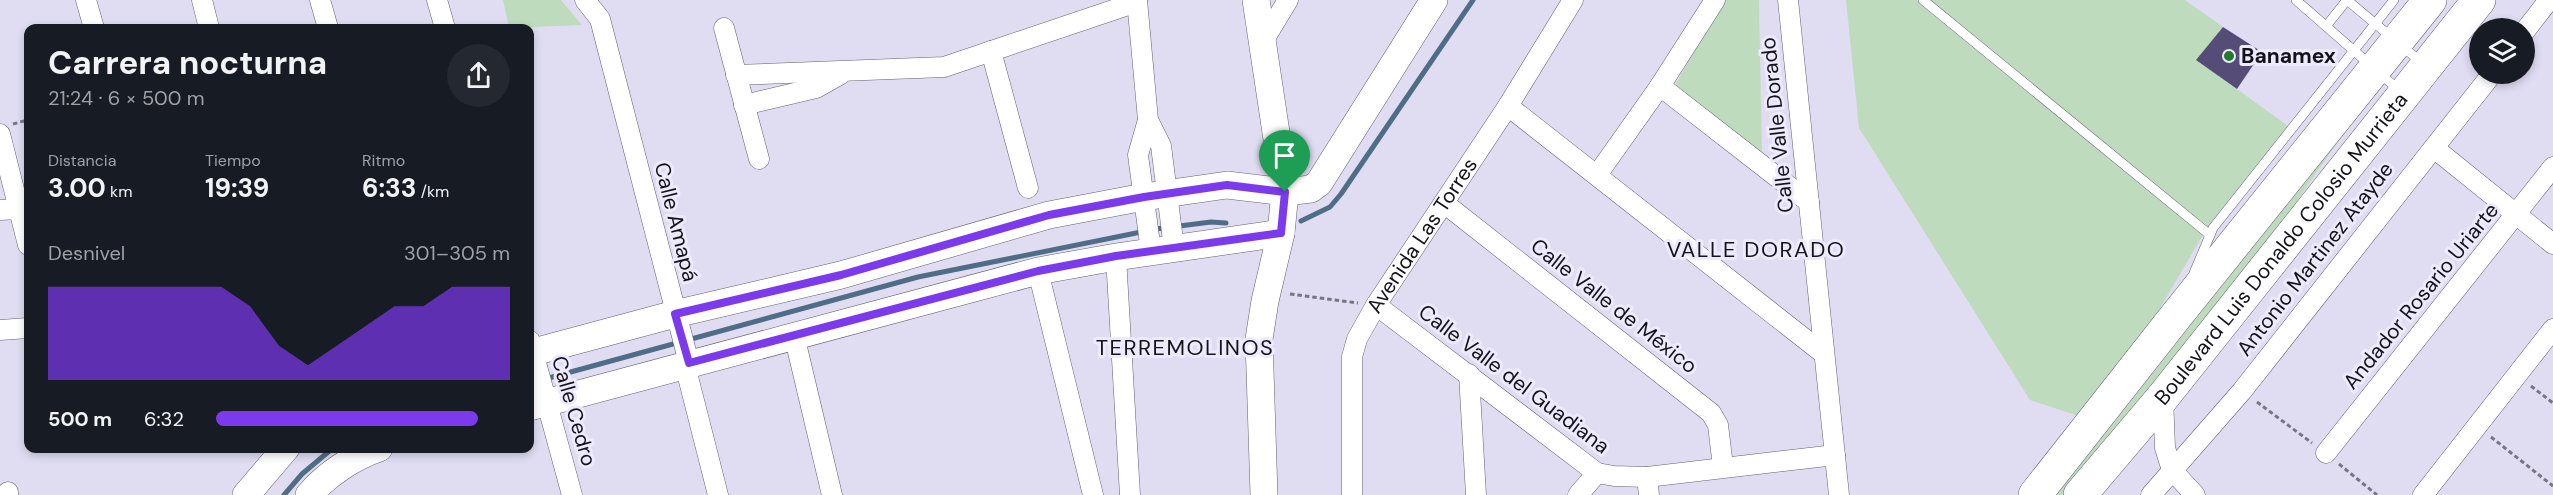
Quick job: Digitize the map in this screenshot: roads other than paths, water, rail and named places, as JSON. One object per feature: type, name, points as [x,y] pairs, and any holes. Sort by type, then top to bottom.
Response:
[{"type":"highway","name":"Boulevard Luis Donaldo Colosio Murrieta","points":[[2035,495],[2175,316],[2364,60],[2386,33],[2430,0]]},
{"type":"highway","name":"Boulevard Luis Donaldo Colosio Murrieta","points":[[2080,495],[2163,397],[2479,0]]},
{"type":"street","points":[[86,0],[93,24]]},
{"type":"street","points":[[202,0],[208,24]]},
{"type":"street","points":[[320,0],[327,24]]},
{"type":"street","points":[[437,0],[444,24]]},
{"type":"street","name":"Calle Amapá","points":[[585,0],[600,19],[682,339],[688,377],[718,495]]},
{"type":"street","points":[[1256,0],[1285,192],[1281,233],[1267,291],[1259,339],[1264,495]]},
{"type":"street","points":[[1262,43],[1288,0]]},
{"type":"street","points":[[535,373],[682,339],[841,275],[1017,223],[1157,204],[1227,185],[1285,192],[1311,189],[1319,183],[1434,0]]},
{"type":"street","name":"Avenida Las Torres","points":[[1352,495],[1352,357],[1358,339],[1376,305],[1508,106],[1573,0]]},
{"type":"street","points":[[1597,175],[1660,86],[1715,0]]},
{"type":"street","name":"Calle Valle Dorado","points":[[1788,0],[1839,495]]},
{"type":"street","points":[[2535,18],[2549,0]]},
{"type":"street","points":[[736,75],[937,68],[1137,1],[1148,120],[1161,146],[1157,204],[1162,242]]},
{"type":"street","points":[[724,28],[759,159]]},
{"type":"street","points":[[991,51],[1028,188]]},
{"type":"street","points":[[744,105],[816,88],[846,71]]},
{"type":"street","name":"Antonio Martinez Atayde","points":[[2151,495],[2242,391],[2484,84]]},
{"type":"street","points":[[1660,86],[1809,202]]},
{"type":"street","points":[[1508,106],[1824,354]]},
{"type":"street","points":[[0,134],[24,227]]},
{"type":"street","points":[[2434,148],[2553,244]]},
{"type":"street","name":"Andador Rosario Uriarte","points":[[2326,453],[2553,167]]},
{"type":"street","name":"Calle Valle de México","points":[[1444,203],[1711,413],[1718,425],[1723,467]]},
{"type":"street","points":[[0,210],[20,209]]},
{"type":"street","points":[[535,373],[682,339],[794,335],[1038,271],[1116,256],[1162,242],[1281,233]]},
{"type":"street","points":[[1116,256],[1130,495]]},
{"type":"street","points":[[1038,271],[1094,495]]},
{"type":"street","name":"Calle Valle del Guadiana","points":[[1376,305],[1597,473],[1648,486],[1723,467],[1835,455]]},
{"type":"street","points":[[0,330],[24,328]]},
{"type":"street","points":[[2423,495],[2553,329]]},
{"type":"street","points":[[794,335],[832,495]]},
{"type":"street","name":"Calle Cedro","points":[[535,373],[572,495]]},
{"type":"street","points":[[1469,374],[1476,495]]},
{"type":"street","points":[[2163,397],[2165,448],[2172,470],[2195,495]]},
{"type":"street","points":[[246,495],[282,453]]},
{"type":"street","points":[[309,495],[346,464],[369,453]]},
{"type":"street","points":[[1578,495],[1597,473]]},
{"type":"lane","points":[[1923,0],[2210,235]]},
{"type":"lane","points":[[2296,0],[2405,95]]},
{"type":"lane","points":[[2327,25],[2347,0],[2427,67]]},
{"type":"lane","points":[[2386,33],[2394,0]]},
{"type":"lane","points":[[2175,316],[2210,235],[2364,60]]},
{"type":"waterway","points":[[1301,221],[1330,207],[1341,194],[1473,0]]},
{"type":"waterway","points":[[545,379],[918,277],[1156,229],[1211,222],[1226,223]]},
{"type":"waterway","points":[[284,495],[302,474],[327,453]]},
{"type":"place","name":"Banamex","points":[[2229,56]]},
{"type":"district","name":"VALLE DORADO","points":[[1756,249]]},
{"type":"district","name":"TERREMOLINOS","points":[[1185,347]]}]
